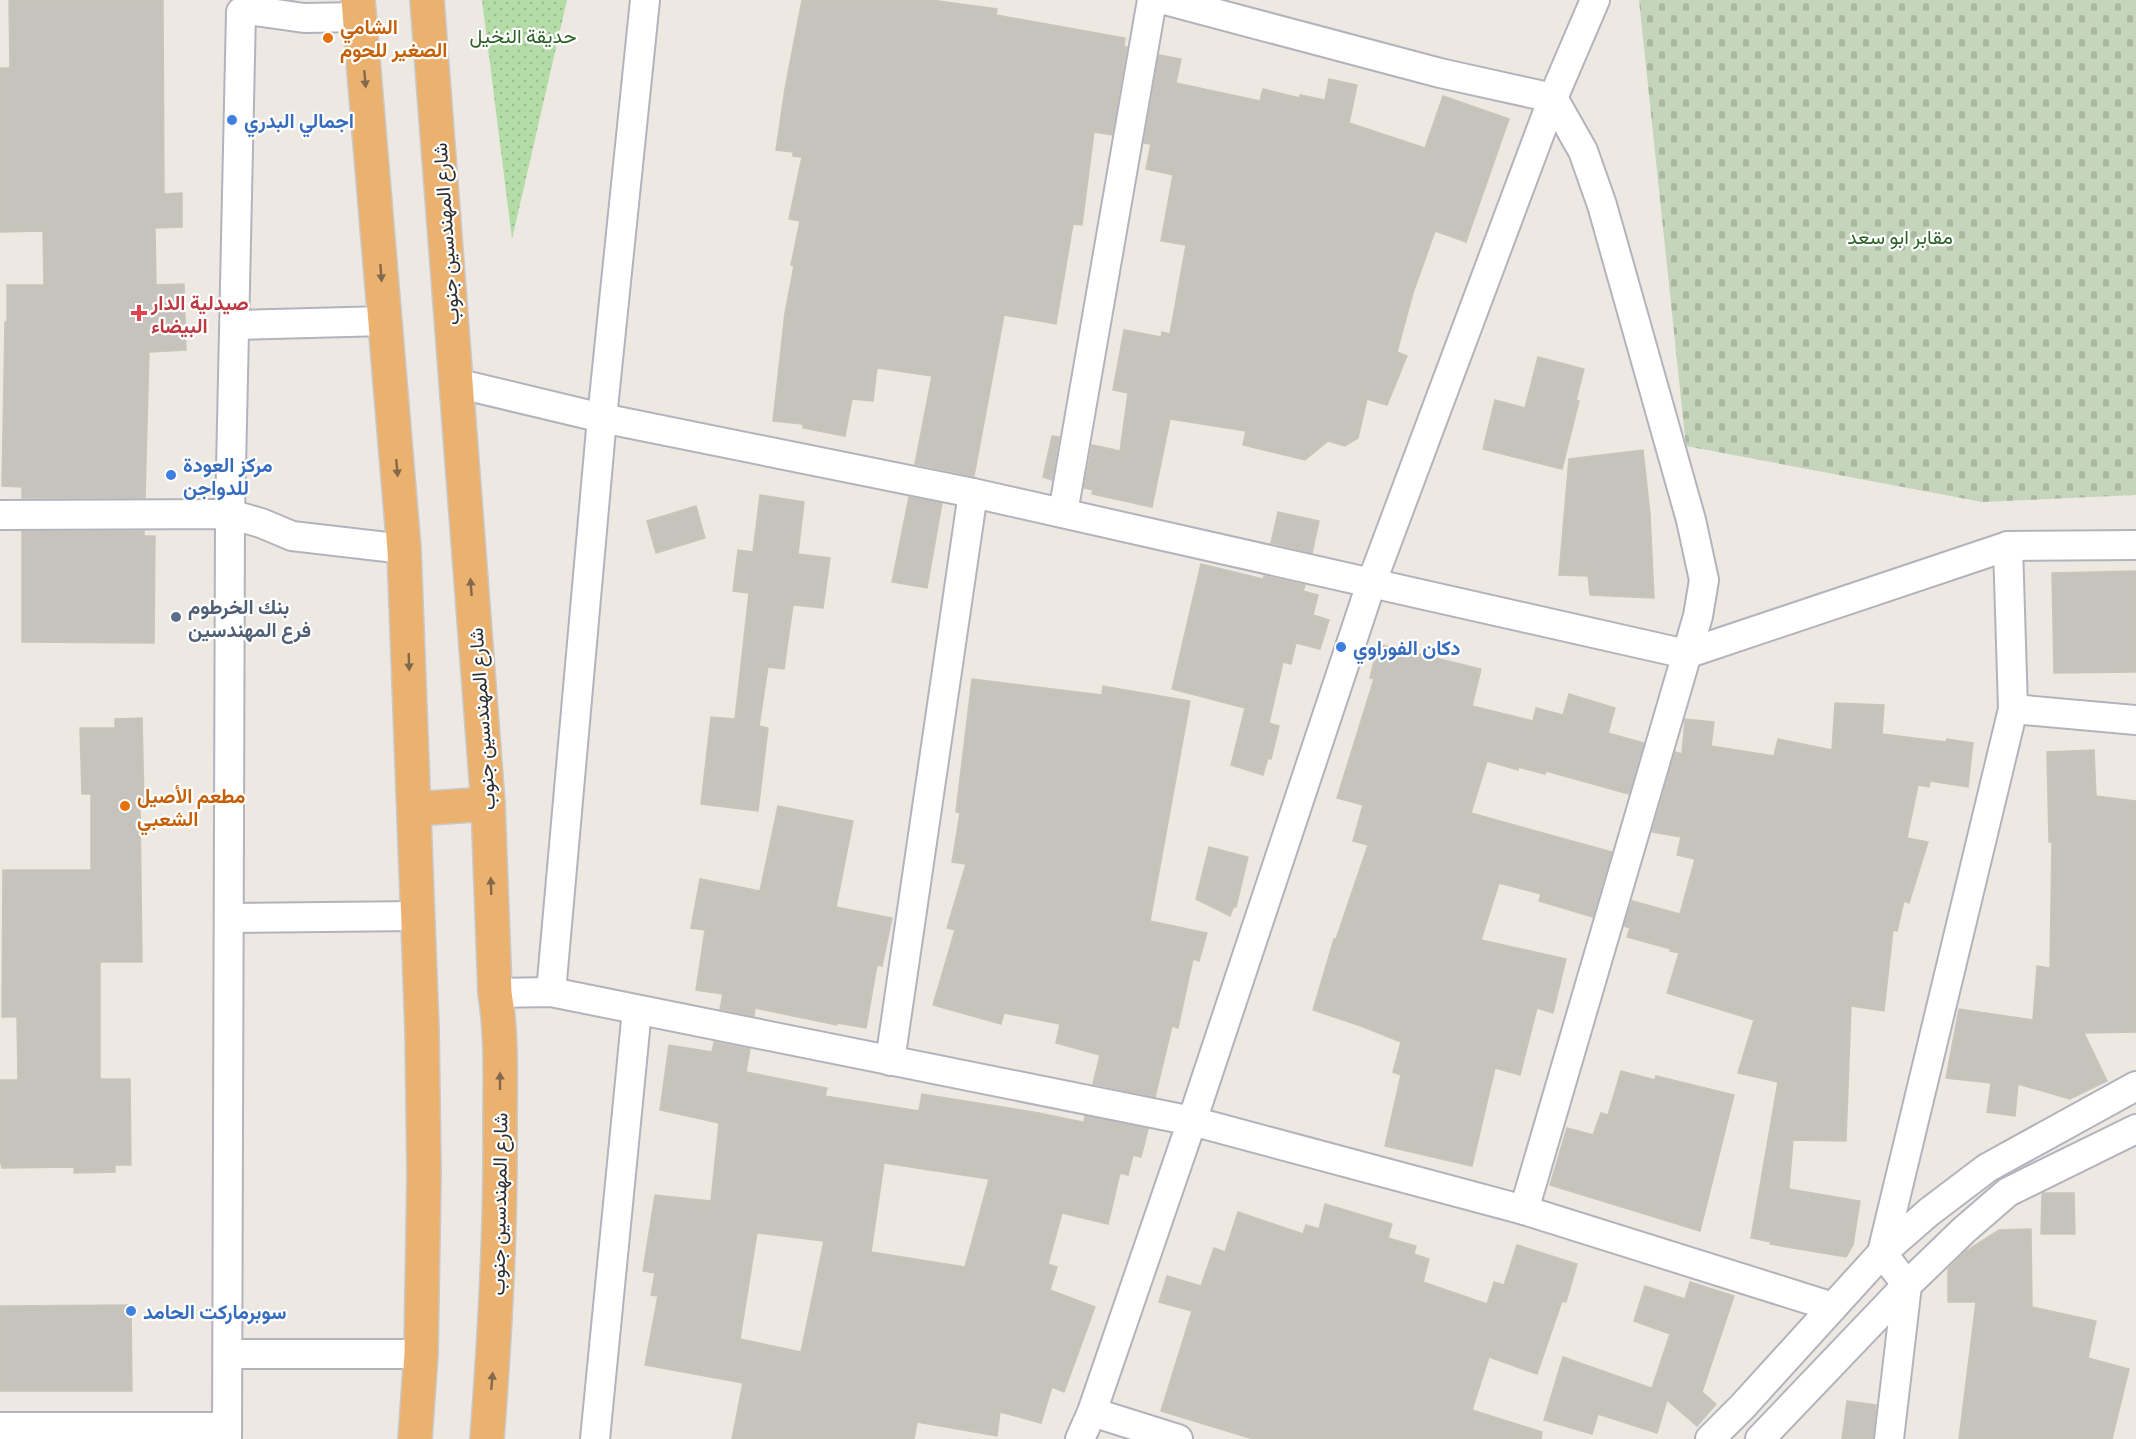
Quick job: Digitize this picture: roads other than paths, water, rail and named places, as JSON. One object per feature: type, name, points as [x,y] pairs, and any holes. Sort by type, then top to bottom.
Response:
[{"type":"highway","name":"شارع المهندسين جنوب","points":[[427,0],[488,804],[495,993],[499,1021],[500,1168],[494,1355],[487,1439]]},
{"type":"highway","points":[[358,9],[404,549],[415,809],[424,1174],[421,1354],[415,1439]]},
{"type":"highway","points":[[415,809],[488,804]]},
{"type":"street","points":[[551,992],[602,418],[645,0]]},
{"type":"street","points":[[1063,513],[1152,0]]},
{"type":"street","points":[[1165,0],[1440,73],[1553,98],[1583,151],[1602,206],[1691,520],[1704,580],[1698,616],[1524,1210]]},
{"type":"street","points":[[1080,1439],[1092,1412],[1192,1120],[1371,584],[1553,98],[1595,0]]},
{"type":"street","points":[[0,1427],[227,1433],[230,514],[241,6],[255,11],[304,18],[358,9]]},
{"type":"street","points":[[235,325],[385,321]]},
{"type":"street","points":[[456,383],[602,418],[973,493],[1686,654],[2008,546],[2136,545]]},
{"type":"street","points":[[890,1060],[973,493]]},
{"type":"street","points":[[0,515],[230,514],[261,523],[292,536],[404,549]]},
{"type":"street","points":[[1882,1253],[2013,709],[2008,546]]},
{"type":"street","points":[[2013,709],[2136,720]]},
{"type":"street","points":[[230,918],[418,916]]},
{"type":"street","points":[[495,993],[551,992],[1192,1120],[1524,1210],[1833,1307]]},
{"type":"street","points":[[596,1439],[637,1010]]},
{"type":"street","points":[[1710,1439],[1743,1406],[1882,1253],[1935,1207],[1987,1168],[2136,1086]]},
{"type":"street","points":[[1760,1439],[1907,1285],[1964,1230],[2008,1192],[2136,1129]]},
{"type":"street","points":[[1882,1253],[1907,1285],[1889,1439]]},
{"type":"street","points":[[228,1354],[421,1354]]},
{"type":"street","points":[[1092,1412],[1178,1439]]},
{"type":"place","name":"الشامي الصغير للحوم","points":[[328,38]]},
{"type":"place","name":"اجمالي البدري","points":[[232,120]]},
{"type":"place","name":"صيدلية الدار البيضاء","points":[[139,313]]},
{"type":"place","name":"مركز العودة للدواجن","points":[[171,475]]},
{"type":"place","name":"بنك الخرطوم فرع المهندسين","points":[[176,617]]},
{"type":"place","name":"دكان الفوراوي","points":[[1341,647]]},
{"type":"place","name":"مطعم الأصيل الشعبي","points":[[125,806]]},
{"type":"place","name":"سوبرماركت الحامد","points":[[131,1311]]},
{"type":"park label","name":"حديقة النخيل","points":[[523,35]]},
{"type":"park label","name":"مقابر ابو سعد","points":[[1900,236]]}]
